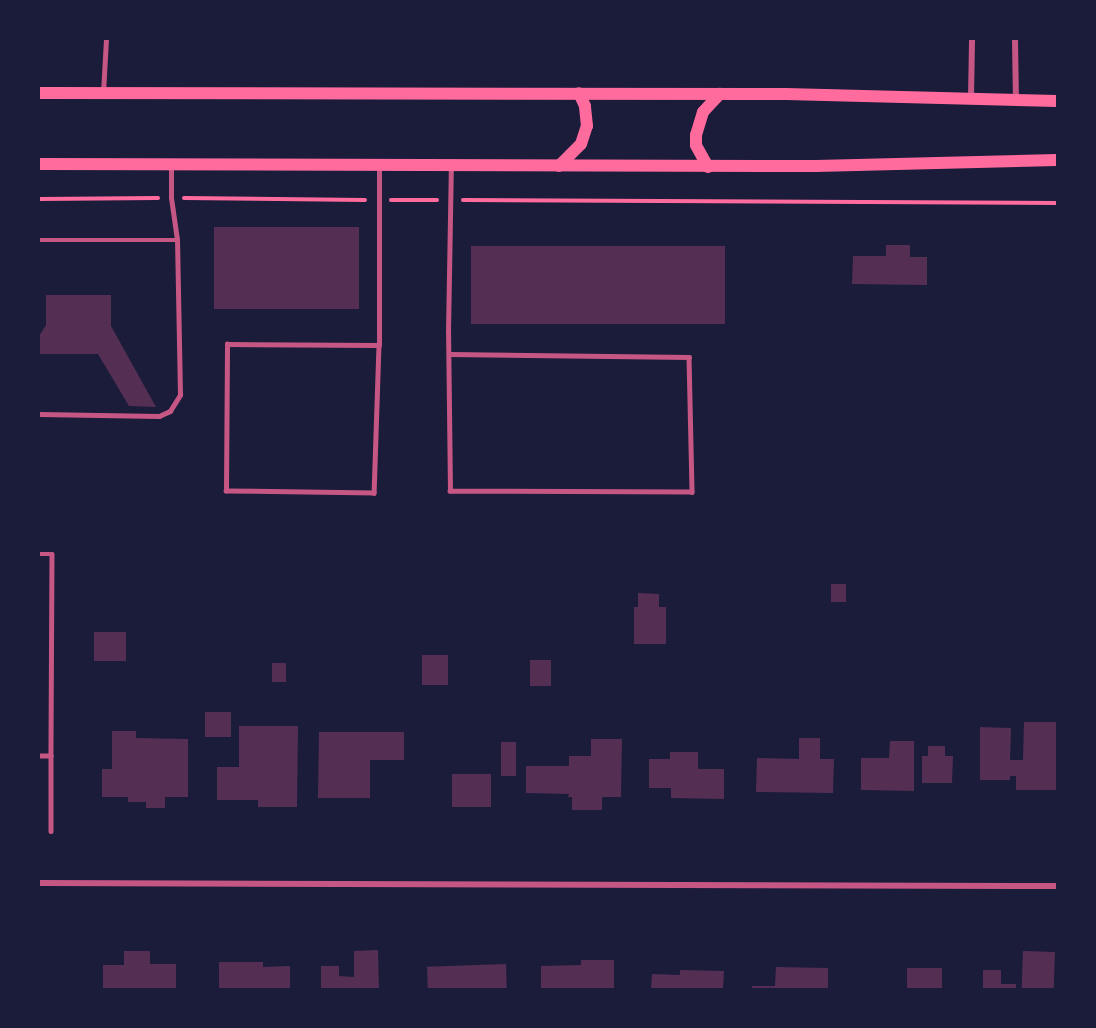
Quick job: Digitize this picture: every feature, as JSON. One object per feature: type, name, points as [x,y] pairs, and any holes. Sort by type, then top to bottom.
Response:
[{"type":"main road","points":[[39,93],[720,94],[971,98],[1057,102]]},
{"type":"main road","points":[[559,166],[581,144],[587,126],[585,106],[579,93]]},
{"type":"main road","points":[[708,167],[696,146],[696,135],[703,112],[720,94]]},
{"type":"main road","points":[[39,164],[708,167],[1057,160]]},
{"type":"street","points":[[971,98],[972,39]]},
{"type":"street","points":[[1015,39],[1016,100]]},
{"type":"street","points":[[39,883],[1057,886]]},
{"type":"lane","points":[[103,93],[106,39]]},
{"type":"lane","points":[[39,414],[159,416],[170,411],[180,395],[177,240],[171,198],[171,165]]},
{"type":"lane","points":[[379,165],[379,345],[374,493],[226,492],[227,344],[379,345]]},
{"type":"lane","points":[[448,354],[689,357],[692,492],[450,491],[448,354],[451,165]]},
{"type":"lane","points":[[39,240],[177,240]]},
{"type":"lane","points":[[39,554],[52,554],[51,831]]},
{"type":"lane","points":[[39,756],[51,756]]},
{"type":"path","points":[[39,199],[1057,203]]},
{"type":"building","points":[[214,227],[359,227],[359,309],[214,309]]},
{"type":"building","points":[[886,245],[910,245],[910,257],[927,257],[927,285],[852,284],[853,256],[886,256]]},
{"type":"building","points":[[471,246],[725,246],[725,324],[471,324]]},
{"type":"building","points":[[46,295],[111,295],[111,326],[156,407],[129,406],[98,354],[39,354],[39,336],[46,325]]},
{"type":"building","points":[[831,584],[846,584],[846,602],[831,602]]},
{"type":"building","points":[[638,593],[659,594],[659,607],[666,607],[666,644],[634,644],[634,607],[638,607]]},
{"type":"building","points":[[94,632],[126,632],[126,661],[94,661]]},
{"type":"building","points":[[422,655],[448,655],[448,685],[422,685]]},
{"type":"building","points":[[530,660],[551,660],[551,686],[530,686]]},
{"type":"building","points":[[272,663],[286,663],[286,682],[272,682]]},
{"type":"building","points":[[205,712],[231,712],[231,737],[205,737]]},
{"type":"building","points":[[1024,722],[1057,722],[1057,790],[1016,790],[1016,776],[1010,776],[1010,780],[980,780],[980,727],[1011,728],[1010,760],[1023,760]]},
{"type":"building","points":[[239,726],[298,726],[297,807],[258,807],[258,800],[217,800],[217,767],[239,767]]},
{"type":"building","points":[[112,731],[136,731],[136,738],[188,739],[188,797],[165,797],[165,808],[146,808],[146,802],[128,802],[128,797],[102,797],[102,769],[112,769]]},
{"type":"building","points":[[319,732],[404,732],[404,760],[370,760],[370,798],[318,798]]},
{"type":"building","points":[[799,738],[820,738],[820,759],[834,759],[833,793],[756,792],[757,758],[799,759]]},
{"type":"building","points":[[591,739],[622,739],[621,797],[602,797],[602,810],[572,810],[572,797],[568,797],[569,794],[526,793],[526,766],[569,766],[569,756],[591,756]]},
{"type":"building","points":[[890,741],[914,741],[914,791],[861,790],[861,758],[889,758]]},
{"type":"building","points":[[501,742],[516,742],[516,776],[501,776]]},
{"type":"building","points":[[928,746],[945,746],[945,756],[953,756],[952,783],[922,783],[922,756],[928,756]]},
{"type":"building","points":[[670,752],[698,752],[698,769],[724,769],[724,799],[671,798],[671,788],[649,788],[649,759],[670,759]]},
{"type":"building","points":[[452,774],[491,774],[491,807],[452,807]]},
{"type":"building","points":[[378,950],[379,989],[321,989],[321,966],[339,966],[339,976],[354,977],[354,951]]},
{"type":"building","points":[[124,951],[150,951],[150,964],[176,964],[176,989],[103,989],[103,965],[124,965]]},
{"type":"building","points":[[1023,951],[1055,952],[1054,989],[1022,989]]},
{"type":"building","points":[[581,960],[614,960],[614,989],[541,989],[541,966],[581,965]]},
{"type":"building","points":[[219,962],[263,962],[263,967],[290,966],[290,989],[219,989]]},
{"type":"building","points":[[506,964],[507,989],[428,989],[427,967]]},
{"type":"building","points":[[776,967],[828,968],[828,989],[752,989],[752,986],[775,986]]},
{"type":"building","points":[[907,968],[942,968],[942,989],[907,989]]},
{"type":"building","points":[[680,970],[724,971],[723,989],[651,989],[652,974],[680,975]]},
{"type":"building","points":[[983,970],[1001,970],[1001,984],[1016,984],[1016,989],[983,989]]}]
